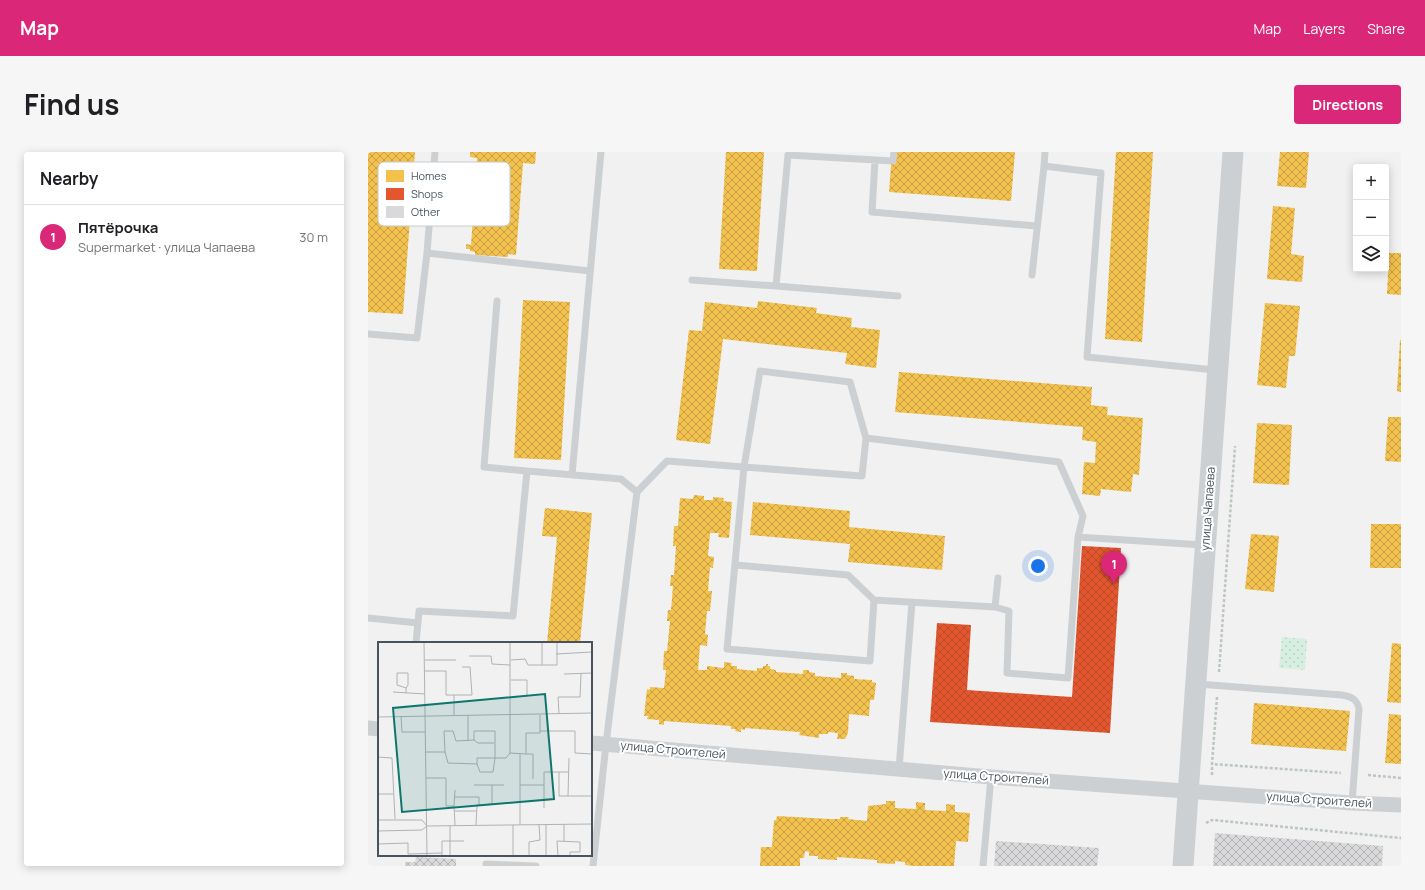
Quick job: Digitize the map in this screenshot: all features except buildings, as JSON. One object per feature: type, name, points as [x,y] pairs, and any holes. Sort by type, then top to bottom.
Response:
[{"type":"main road","name":"улица Чапаева","points":[[1183,866],[1233,152]]},
{"type":"street","points":[[368,728],[378,729]]},
{"type":"street","name":"улица Строителей","points":[[598,744],[990,777],[1352,803],[1401,805]]},
{"type":"lane","points":[[434,162],[435,152]]},
{"type":"lane","points":[[572,475],[601,152]]},
{"type":"lane","points":[[776,286],[788,155],[894,161],[894,152]]},
{"type":"lane","points":[[1032,275],[1045,152]]},
{"type":"lane","points":[[875,160],[872,212],[1037,226]]},
{"type":"lane","points":[[1044,166],[1101,172],[1087,357],[1218,370]]},
{"type":"lane","points":[[368,334],[417,338],[429,226]]},
{"type":"lane","points":[[427,253],[590,271]]},
{"type":"lane","points":[[692,280],[898,296]]},
{"type":"lane","points":[[497,301],[484,467],[621,479],[637,492]]},
{"type":"lane","points":[[593,866],[598,744],[637,492],[667,461],[744,467],[862,476],[866,438],[850,382],[760,371],[744,467],[727,649],[870,661],[874,600]]},
{"type":"lane","points":[[736,565],[848,574],[874,600],[995,607],[1009,611],[1007,673],[1068,678],[1078,537],[1083,516],[1059,462],[866,438]]},
{"type":"lane","points":[[416,642],[419,611],[513,616],[527,471]]},
{"type":"lane","points":[[1078,537],[1206,545]]},
{"type":"lane","points":[[995,607],[998,578]]},
{"type":"lane","points":[[898,769],[912,602]]},
{"type":"lane","points":[[368,618],[418,623]]},
{"type":"lane","points":[[1196,684],[1342,695],[1350,696],[1355,699],[1359,709],[1352,803]]},
{"type":"lane","points":[[983,866],[990,777]]},
{"type":"lane","points":[[486,866],[486,864],[536,866]]},
{"type":"path","points":[[1212,775],[1235,442]]},
{"type":"path","points":[[1212,764],[1401,778]]},
{"type":"path","points":[[1212,820],[1401,838]]},
{"type":"green space","points":[[1282,637],[1307,639],[1305,670],[1279,668]]},
{"type":"place","name":"Пятёрочка","points":[[1114,584]]}]
